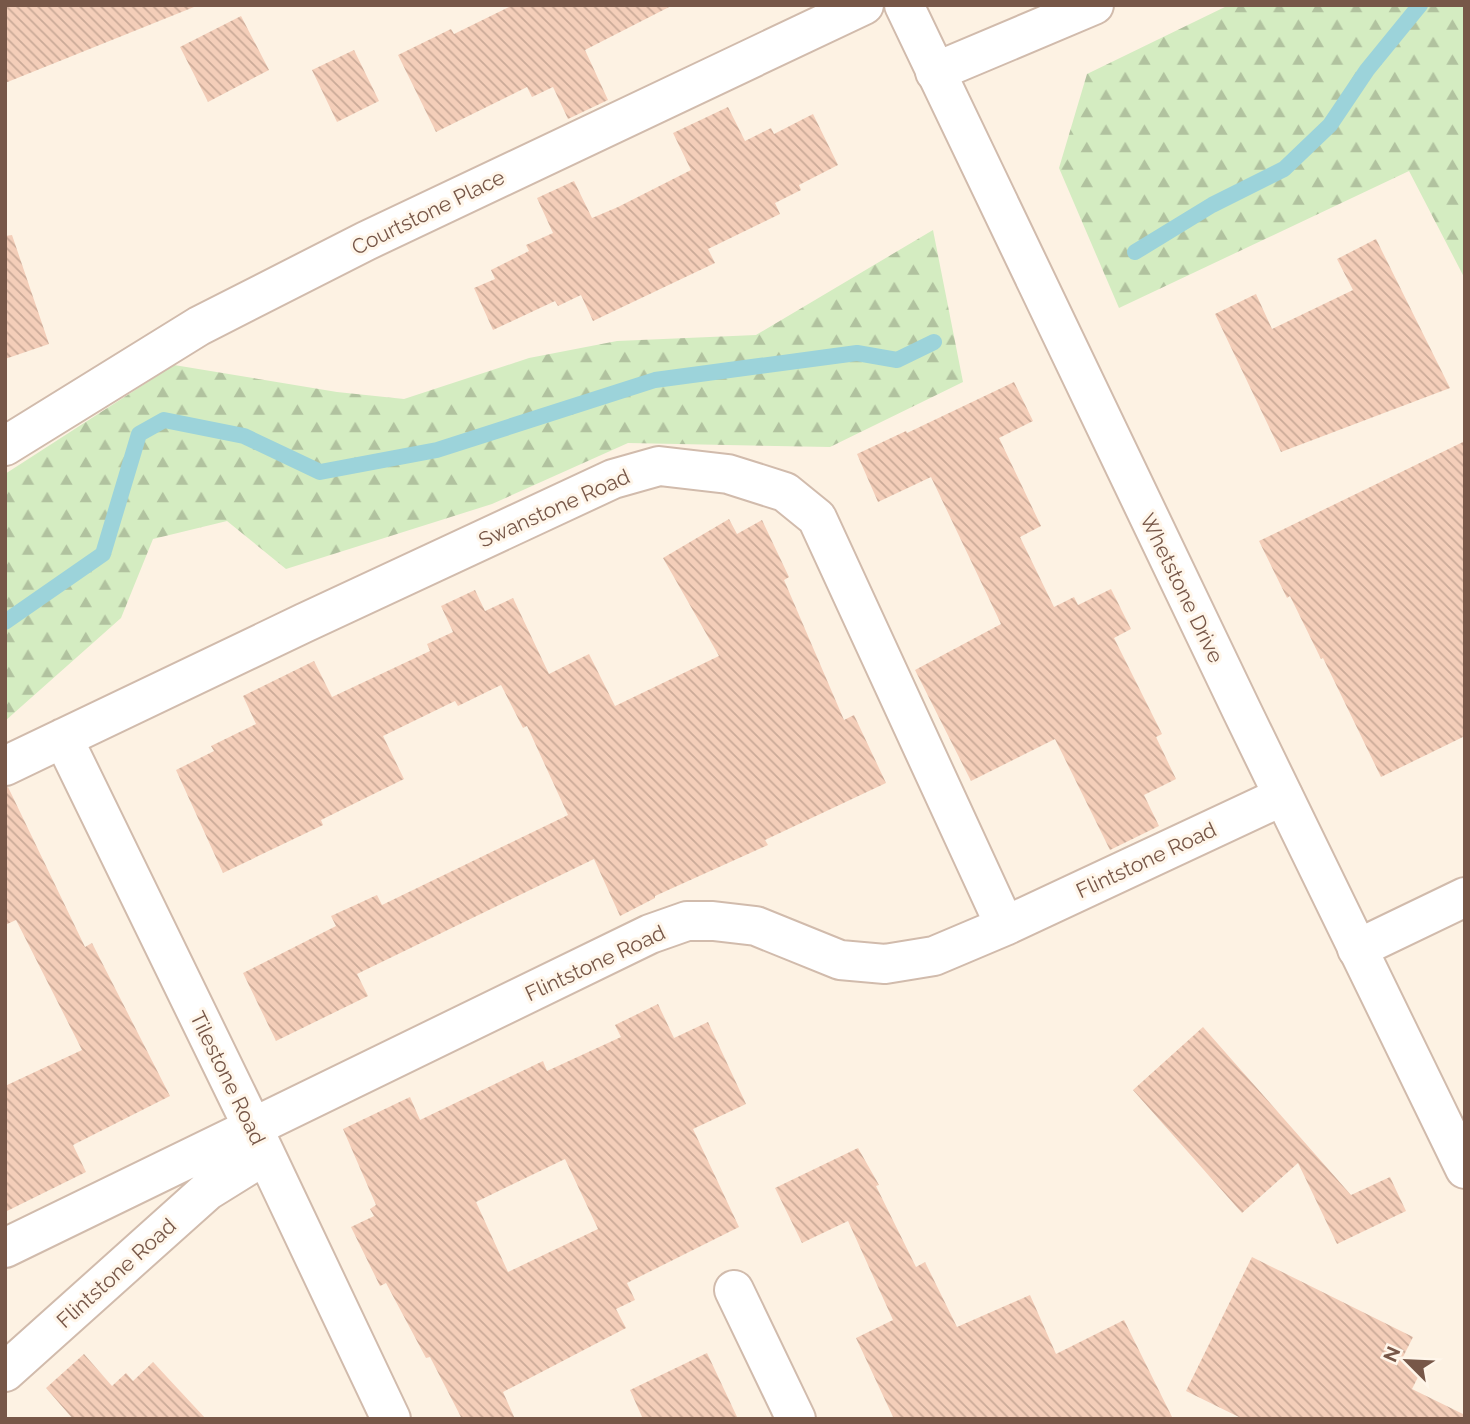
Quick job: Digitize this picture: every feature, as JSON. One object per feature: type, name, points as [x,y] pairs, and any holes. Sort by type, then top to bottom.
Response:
[{"type":"street","name":"Courtstone Place","points":[[5,446],[199,326],[318,265],[864,5]]},
{"type":"street","name":"Whetstone Drive","points":[[904,5],[1283,796],[1465,1168]]},
{"type":"street","points":[[935,72],[1094,5]]},
{"type":"street","name":"Swanstone Road","points":[[5,766],[613,479],[659,466],[728,474],[785,492],[817,518],[1005,926]]},
{"type":"street","name":"Tilestone Road","points":[[63,738],[391,1419]]},
{"type":"street","name":"Flintstone Road","points":[[5,1248],[259,1142],[650,934],[687,921],[713,921],[756,926],[840,960],[885,964],[934,956],[1005,926],[1283,796]]},
{"type":"street","points":[[1357,949],[1465,897]]},
{"type":"street","name":"Flintstone Road","points":[[5,1372],[259,1142]]},
{"type":"street","points":[[734,1290],[796,1419]]},
{"type":"green space","points":[[1229,5],[1465,5],[1465,279],[1409,171],[1119,308],[1059,168],[1087,74]]},
{"type":"green space","points":[[933,230],[963,382],[830,447],[628,443],[492,504],[286,569],[227,521],[153,539],[121,618],[5,721],[5,474],[174,365],[337,392],[404,399],[529,358],[617,341],[756,335]]},
{"type":"building","points":[[5,5],[194,5],[194,7],[5,83]]},
{"type":"building","points":[[513,5],[673,5],[585,50],[608,100],[568,119],[553,87],[532,97],[527,87],[436,132],[398,55],[451,29],[454,34]]},
{"type":"building","points":[[241,16],[269,70],[208,102],[180,47]]},
{"type":"building","points":[[354,50],[379,101],[337,122],[312,70]]},
{"type":"building","points":[[728,107],[745,141],[771,128],[774,134],[813,114],[838,165],[799,185],[801,190],[775,203],[780,214],[708,249],[715,263],[593,321],[581,295],[558,306],[555,301],[493,330],[474,288],[495,279],[491,270],[529,251],[526,245],[553,233],[537,198],[574,181],[592,218],[618,207],[691,170],[673,133]]},
{"type":"building","points":[[12,235],[49,344],[5,359],[5,236]]},
{"type":"building","points":[[1376,239],[1450,388],[1281,452],[1215,314],[1256,294],[1272,329],[1353,290],[1337,259]]},
{"type":"building","points":[[1014,382],[1033,421],[999,438],[1041,526],[1020,537],[1054,607],[1074,597],[1078,605],[1111,589],[1131,629],[1114,638],[1162,734],[1156,737],[1176,779],[1144,795],[1159,826],[1110,850],[1055,739],[971,781],[915,670],[1001,624],[931,477],[878,502],[857,454]]},
{"type":"building","points":[[1465,441],[1465,736],[1381,777],[1323,658],[1321,659],[1290,596],[1287,598],[1259,541]]},
{"type":"building","points":[[729,519],[737,534],[762,520],[789,577],[784,580],[844,720],[854,715],[886,783],[765,840],[768,845],[655,896],[620,916],[594,859],[357,974],[368,996],[276,1041],[243,973],[336,926],[331,916],[377,895],[382,905],[568,815],[527,726],[523,728],[501,685],[458,706],[455,701],[383,736],[404,779],[321,820],[323,825],[223,873],[176,770],[214,751],[211,746],[256,724],[243,696],[314,661],[332,697],[430,651],[427,644],[453,632],[441,606],[475,590],[485,611],[513,598],[549,674],[589,654],[615,706],[719,656],[663,558]]},
{"type":"building","points":[[8,787],[85,947],[92,943],[170,1096],[73,1145],[86,1172],[5,1212],[5,1086],[82,1050],[16,920],[5,925],[5,788]]},
{"type":"building","points":[[658,1004],[674,1038],[708,1022],[746,1104],[693,1129],[739,1227],[627,1283],[635,1300],[616,1309],[626,1328],[503,1392],[515,1419],[462,1419],[430,1357],[426,1358],[386,1283],[380,1286],[351,1227],[374,1216],[370,1209],[376,1205],[343,1129],[410,1097],[420,1120],[543,1061],[547,1071],[621,1037],[615,1025]],"holes":[[[565,1159],[598,1229],[508,1272],[476,1202]]]},
{"type":"building","points":[[1203,1027],[1351,1195],[1390,1177],[1406,1211],[1337,1244],[1298,1163],[1242,1213],[1133,1090]]},
{"type":"building","points":[[858,1148],[879,1185],[876,1186],[916,1267],[925,1262],[957,1327],[1030,1295],[1056,1354],[1124,1320],[1173,1419],[894,1419],[856,1338],[893,1320],[848,1221],[802,1243],[775,1188]]},
{"type":"building","points":[[1252,1257],[1413,1337],[1402,1359],[1422,1369],[1412,1389],[1465,1415],[1465,1419],[1243,1419],[1186,1391]]},
{"type":"building","points":[[707,1353],[738,1419],[643,1419],[630,1390]]},
{"type":"building","points":[[84,1354],[112,1386],[126,1373],[133,1381],[153,1362],[206,1419],[73,1419],[46,1388]]},
{"type":"waterway","points":[[1135,252],[1212,205],[1284,169],[1330,125],[1367,70],[1420,5]]},
{"type":"waterway","points":[[5,622],[103,554],[139,434],[164,420],[244,436],[320,472],[437,450],[655,380],[857,353],[897,360],[934,342]]}]
